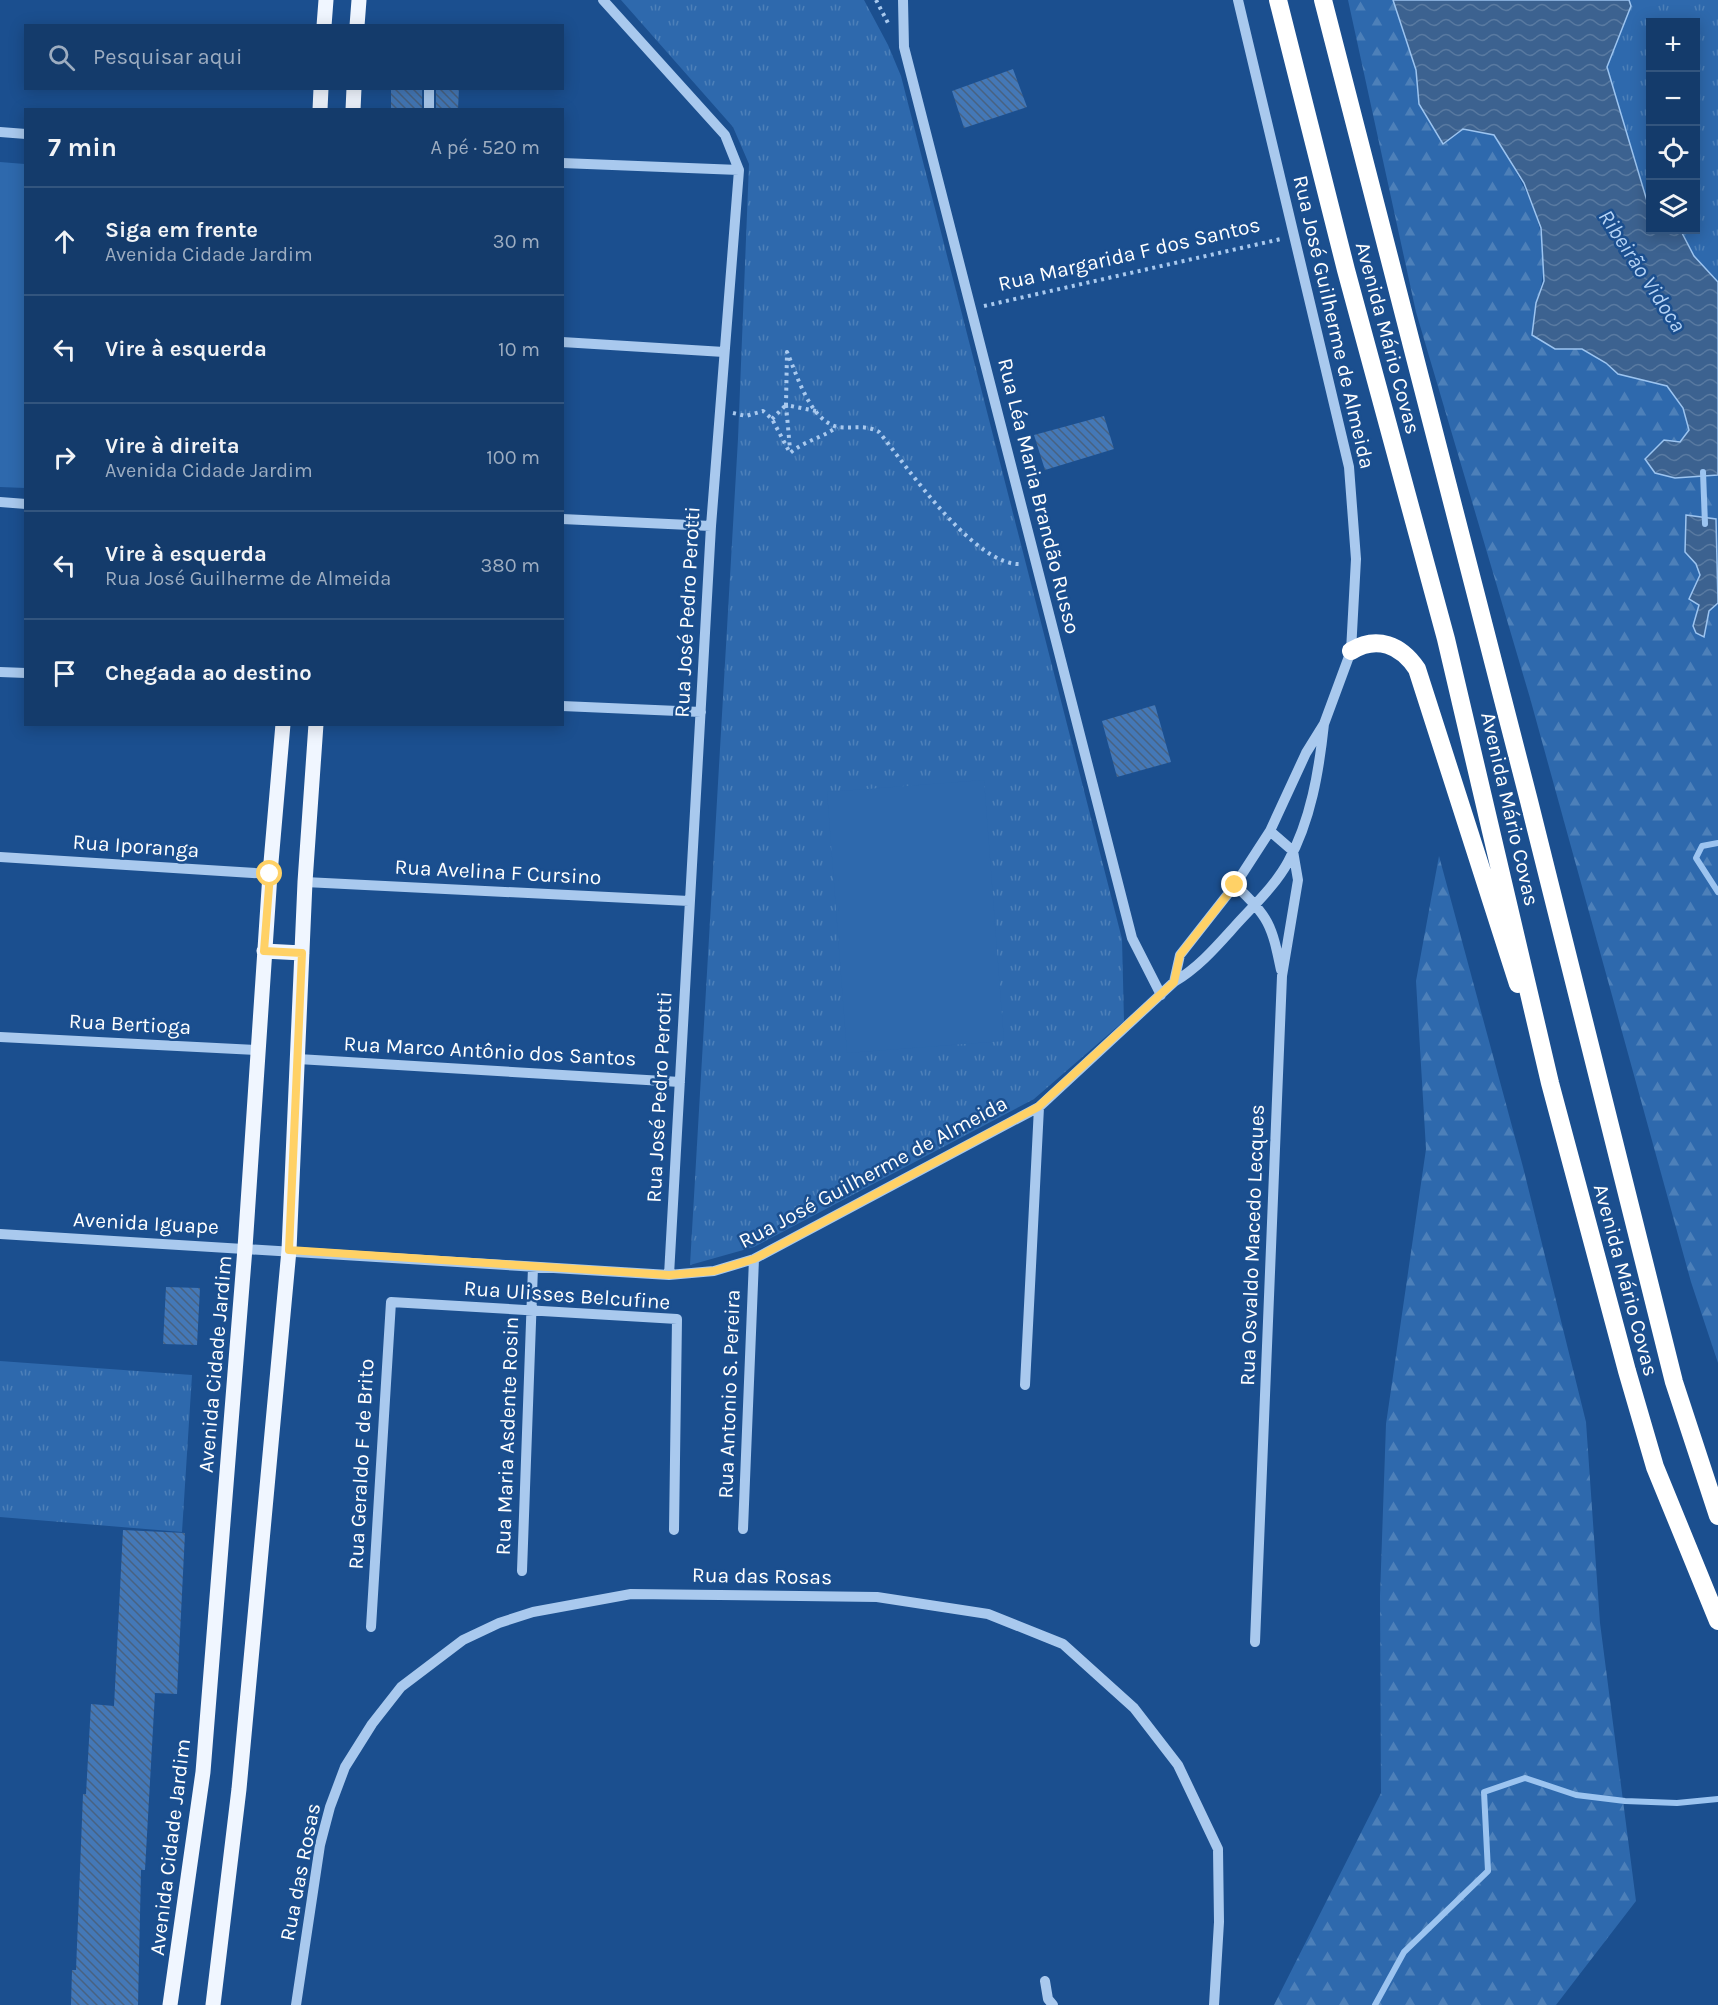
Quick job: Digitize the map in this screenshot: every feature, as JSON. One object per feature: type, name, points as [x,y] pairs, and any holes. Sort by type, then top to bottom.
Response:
[{"type":"highway","name":"Avenida Mário Covas","points":[[1278,0],[1346,270],[1446,639],[1550,1083],[1623,1359],[1655,1467],[1718,1621]]},
{"type":"highway","name":"Avenida Mário Covas","points":[[1323,0],[1529,801],[1674,1382],[1718,1516]]},
{"type":"highway","points":[[1351,651],[1366,644],[1381,643],[1402,651],[1417,669],[1550,1083]]},
{"type":"main road","points":[[324,24],[326,0]]},
{"type":"main road","points":[[357,24],[359,0]]},
{"type":"main road","points":[[320,108],[321,90]]},
{"type":"main road","points":[[353,108],[354,90]]},
{"type":"main road","name":"Avenida Cidade Jardim","points":[[170,2005],[203,1772],[245,1248],[264,951],[283,726]]},
{"type":"main road","points":[[213,2005],[239,1789],[289,1250],[305,882],[316,726]]},
{"type":"main road","points":[[264,951],[302,953]]},
{"type":"street","name":"Rua José Pedro Perotti","points":[[603,0],[725,135],[739,170],[711,526],[669,1275]]},
{"type":"street","name":"Rua Léa Maria Brandão Russo","points":[[903,0],[904,47],[1132,938],[1161,995]]},
{"type":"street","name":"Rua José Guilherme de Almeida","points":[[1174,982],[1180,955],[1235,885],[1270,831],[1306,753],[1323,724],[1351,651],[1356,559],[1349,467],[1296,236],[1238,0]]},
{"type":"street","points":[[429,90],[429,108]]},
{"type":"street","points":[[0,132],[24,134]]},
{"type":"street","points":[[564,163],[739,170]]},
{"type":"street","points":[[564,342],[724,352]]},
{"type":"street","points":[[0,502],[24,504]]},
{"type":"street","points":[[564,519],[711,526]]},
{"type":"street","points":[[0,672],[24,673]]},
{"type":"street","points":[[564,706],[701,712]]},
{"type":"street","name":"Rua José Guilherme de Almeida","points":[[289,1250],[669,1275],[714,1271],[754,1259],[1038,1107],[1174,982],[1196,968],[1255,903],[1287,863],[1311,803],[1320,760],[1323,724]]},
{"type":"street","points":[[1270,831],[1293,850]]},
{"type":"street","name":"Rua Osvaldo Macedo Lecques","points":[[1255,1642],[1282,976],[1298,880],[1293,850]]},
{"type":"street","name":"Rua Iporanga","points":[[0,857],[270,874]]},
{"type":"street","name":"Rua Avelina F Cursino","points":[[305,882],[689,901]]},
{"type":"street","points":[[1235,885],[1265,915],[1274,934],[1282,976]]},
{"type":"street","name":"Rua Bertioga","points":[[0,1037],[258,1050]]},
{"type":"street","name":"Rua Marco Antônio dos Santos","points":[[298,1059],[680,1082]]},
{"type":"street","points":[[1025,1385],[1038,1107]]},
{"type":"street","name":"Avenida Iguape","points":[[0,1234],[289,1250]]},
{"type":"street","name":"Rua Antonio S. Pereira","points":[[743,1529],[754,1259]]},
{"type":"street","name":"Rua Maria Asdente Rosin","points":[[522,1571],[533,1267]]},
{"type":"street","name":"Rua Ulisses Belcufine","points":[[391,1302],[677,1319],[674,1530]]},
{"type":"street","name":"Rua Geraldo F de Brito","points":[[371,1627],[391,1302]]},
{"type":"street","name":"Rua das Rosas","points":[[296,2005],[320,1845],[330,1807],[345,1767],[372,1724],[401,1687],[463,1640],[499,1623],[533,1612],[631,1594],[877,1597],[988,1614],[1063,1644],[1134,1708],[1178,1765],[1218,1849],[1219,1922],[1214,2005]]},
{"type":"street","points":[[1045,1981],[1048,1999],[1053,2005]]},
{"type":"path","name":"Rua Margarida F dos Santos","points":[[972,309],[1296,236]]},
{"type":"path","points":[[790,453],[786,405],[787,352],[816,411],[826,422],[838,427],[871,427],[879,432],[915,480],[967,535],[988,552],[1013,564],[1026,563]]},
{"type":"path","points":[[772,419],[786,405]]},
{"type":"path","points":[[786,405],[816,411]]},
{"type":"path","points":[[721,410],[746,416],[763,411],[772,419],[790,453]]},
{"type":"path","points":[[790,453],[800,444],[826,435],[838,427]]},
{"type":"green space","points":[[621,0],[864,0],[888,45],[901,76],[1122,939],[1124,1021],[1034,1099],[754,1247],[690,1265],[738,439],[749,164],[733,127]]},
{"type":"green space","points":[[1348,0],[1393,0],[1416,70],[1419,104],[1443,144],[1463,129],[1494,135],[1506,155],[1536,215],[1544,257],[1542,280],[1536,303],[1555,349],[1581,349],[1606,363],[1618,374],[1667,386],[1683,408],[1689,430],[1655,473],[1675,478],[1718,475],[1718,1363],[1691,1282],[1530,698],[1416,312]]},
{"type":"green space","points":[[1629,0],[1718,0],[1718,282],[1694,256],[1683,234],[1700,234],[1700,18],[1646,18],[1646,198],[1606,67],[1631,6]]},
{"type":"green space","points":[[0,162],[24,164],[24,488],[0,487]]},
{"type":"green space","points":[[984,780],[1004,1041],[847,1053],[827,792]]},
{"type":"green space","points":[[1439,856],[1523,1167],[1586,1422],[1600,1623],[1636,1901],[1556,2005],[1274,2005],[1381,1793],[1380,1596],[1386,1424],[1426,1149],[1416,981]]},
{"type":"green space","points":[[0,1361],[192,1375],[182,1532],[0,1517]]},
{"type":"water","points":[[1393,0],[1629,0],[1631,6],[1607,67],[1646,198],[1646,234],[1683,234],[1694,256],[1718,282],[1718,475],[1675,478],[1655,473],[1645,459],[1664,440],[1680,442],[1689,430],[1683,408],[1667,386],[1618,374],[1606,363],[1582,349],[1555,349],[1532,335],[1536,303],[1544,281],[1541,228],[1524,183],[1494,135],[1463,129],[1443,144],[1419,104],[1416,70]]},
{"type":"water","points":[[1686,515],[1716,519],[1718,603],[1709,611],[1704,637],[1696,633],[1693,626],[1699,605],[1689,599],[1700,575],[1696,564],[1685,552]]},
{"type":"building","points":[[1013,69],[1027,107],[964,128],[952,91]]},
{"type":"building","points":[[391,90],[422,90],[422,108],[391,108]]},
{"type":"building","points":[[436,90],[459,90],[458,108],[436,108]]},
{"type":"building","points":[[1104,416],[1114,449],[1045,470],[1034,435]]},
{"type":"building","points":[[1155,705],[1171,762],[1117,777],[1102,721]]},
{"type":"building","points":[[166,1287],[200,1288],[197,1345],[163,1344]]},
{"type":"building","points":[[123,1530],[185,1533],[177,1694],[155,1693],[145,1870],[141,1870],[138,2005],[71,2005],[72,1970],[76,1970],[83,1794],[86,1794],[91,1704],[114,1706]]},
{"type":"waterway","name":"Ribeirão Vidoca","points":[[1703,472],[1705,524]]},
{"type":"waterway","name":"Ribeirão Vidoca","points":[[1718,843],[1702,846],[1696,858],[1718,892]]},
{"type":"waterway","name":"Ribeirão Vidoca","points":[[1375,2005],[1404,1952],[1488,1871],[1484,1792],[1525,1778],[1576,1795],[1625,1801],[1677,1803],[1718,1799]]},
{"type":"route","points":[[270,874],[264,951],[302,953],[289,1250],[669,1275],[714,1271],[754,1259],[1038,1107],[1174,982],[1180,955],[1235,885]]}]
